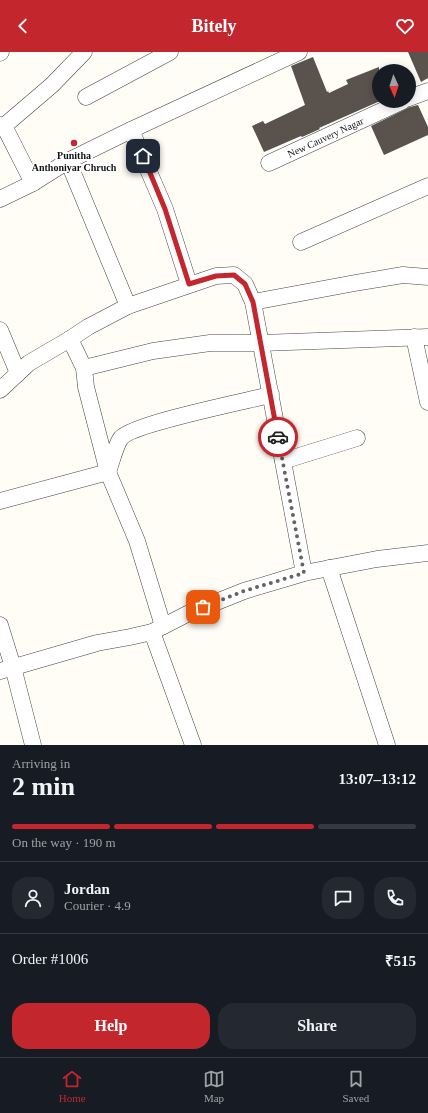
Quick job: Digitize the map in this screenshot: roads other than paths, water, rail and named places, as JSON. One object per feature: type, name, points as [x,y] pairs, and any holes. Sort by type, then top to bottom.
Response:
[{"type":"street","points":[[33,183],[2,125],[52,85],[84,52]]},
{"type":"street","points":[[86,97],[170,52]]},
{"type":"street","points":[[0,199],[33,183],[68,161],[131,130],[299,52]]},
{"type":"street","points":[[416,95],[428,91]]},
{"type":"street","name":"New Cauvery Nagar","points":[[270,163],[388,108]]},
{"type":"street","points":[[131,130],[165,209],[189,284]]},
{"type":"street","points":[[68,161],[128,306]]},
{"type":"street","points":[[300,242],[428,186]]},
{"type":"street","points":[[0,390],[29,363],[88,327],[128,306],[216,276],[234,275],[245,284],[253,302],[304,573]]},
{"type":"street","points":[[253,302],[355,283],[403,276],[428,277]]},
{"type":"street","points":[[0,330],[18,373]]},
{"type":"street","points":[[84,368],[153,351],[210,343],[260,343],[421,337],[428,402]]},
{"type":"street","points":[[70,339],[84,368],[86,387],[108,472],[137,541],[157,629],[193,745]]},
{"type":"street","points":[[108,472],[120,438],[126,433],[152,424],[270,395]]},
{"type":"street","points":[[283,461],[357,438]]},
{"type":"street","points":[[0,501],[108,472]]},
{"type":"street","points":[[7,669],[97,643],[130,638],[157,629],[189,613],[244,591],[304,573],[377,559],[428,553]]},
{"type":"street","points":[[330,568],[387,745]]},
{"type":"street","points":[[0,625],[7,669],[32,745]]},
{"type":"place","name":"Punitha Anthoniyar Chruch","points":[[74,143]]}]
